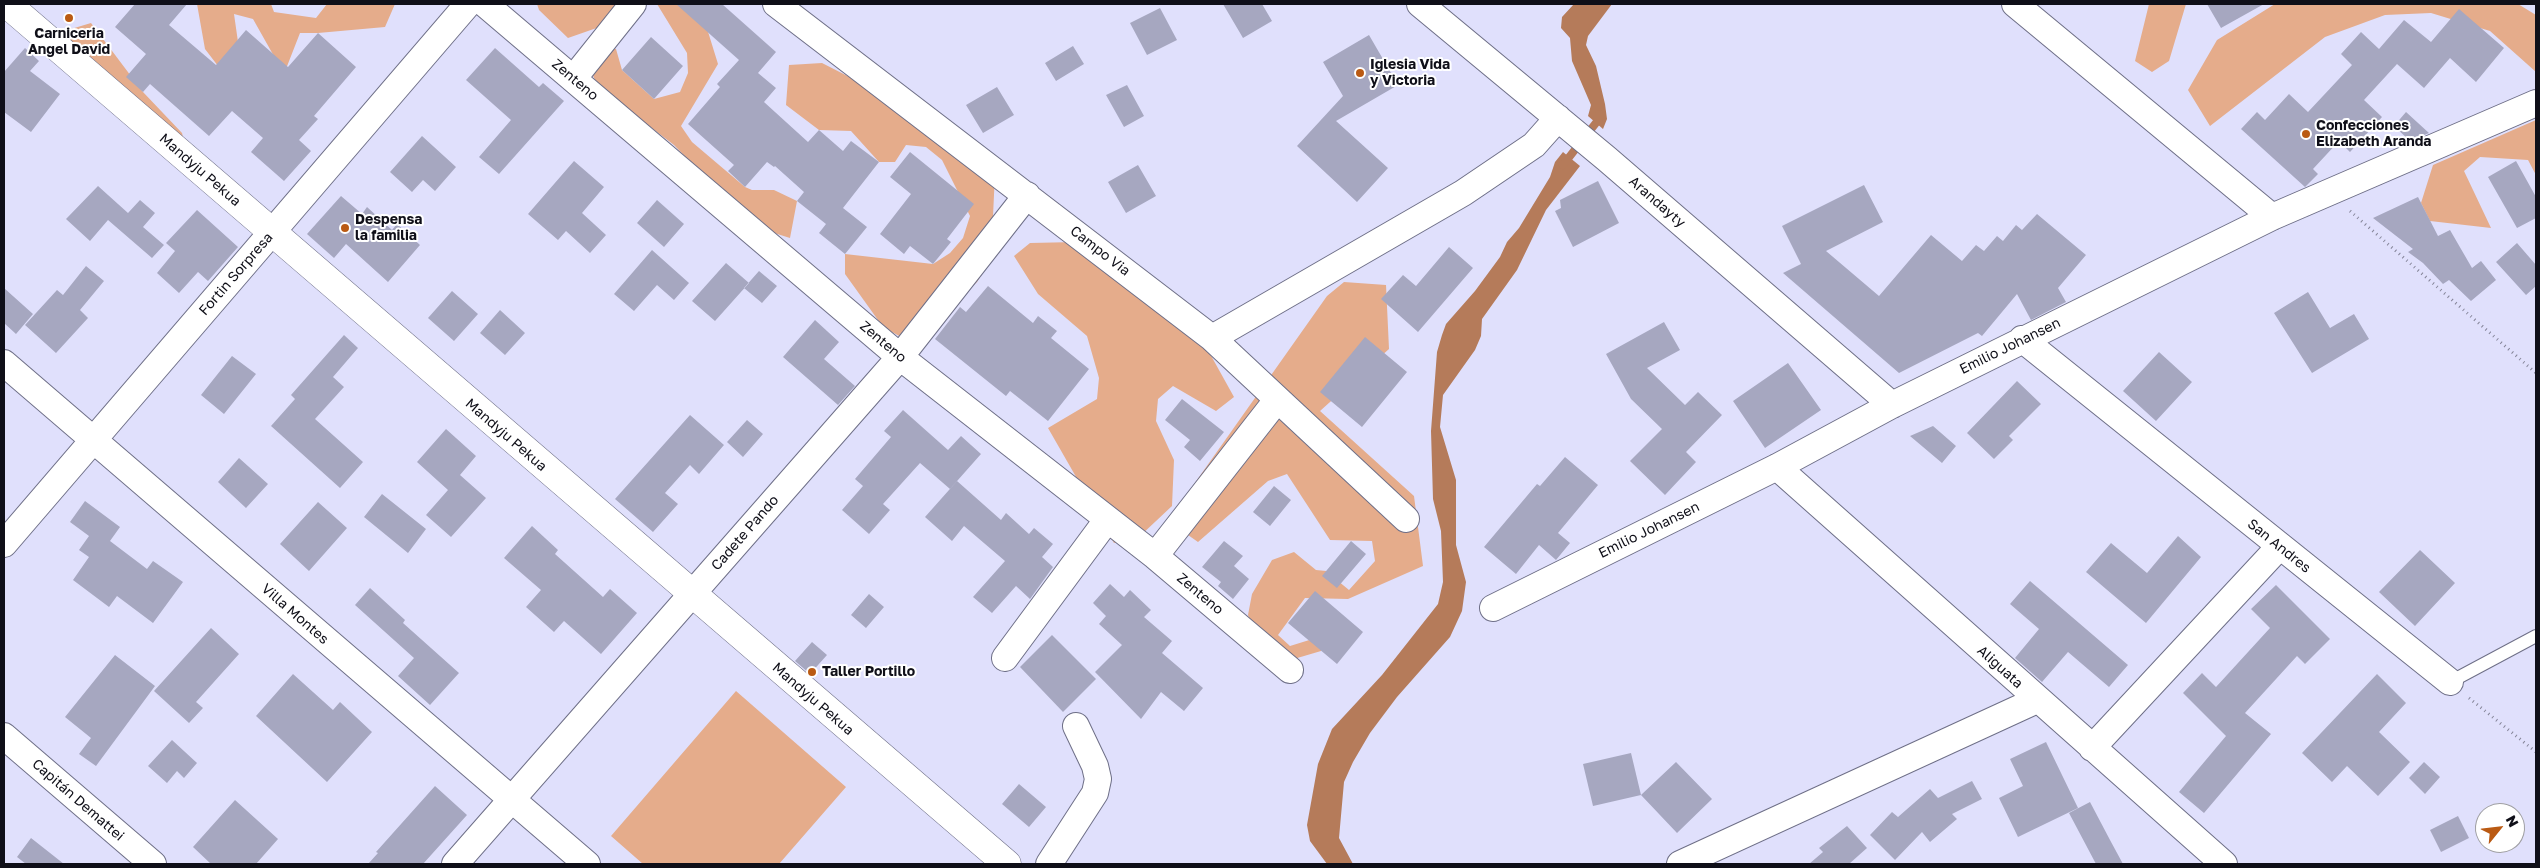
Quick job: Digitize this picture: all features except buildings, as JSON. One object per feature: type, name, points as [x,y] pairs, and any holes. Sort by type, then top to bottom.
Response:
[{"type":"street","name":"Mandyju Pekua","points":[[7,4],[1007,864]]},
{"type":"street","name":"Fortin Sorpresa","points":[[4,544],[468,4]]},
{"type":"street","name":"Zenteno","points":[[485,4],[900,357],[1155,556],[1290,670]]},
{"type":"street","points":[[573,78],[633,4]]},
{"type":"street","name":"Campo Via","points":[[776,4],[1212,338],[1406,519]]},
{"type":"street","name":"Arandayty","points":[[1420,4],[1607,159],[1892,404]]},
{"type":"street","points":[[2015,4],[2272,217]]},
{"type":"street","name":"Emilio Johansen","points":[[1492,608],[1777,466],[1892,404],[2272,217],[2328,191],[2536,103]]},
{"type":"street","points":[[1212,338],[1463,193],[1534,145],[1562,121]]},
{"type":"street","name":"Cadete Pando","points":[[455,864],[900,357],[1027,195]]},
{"type":"street","name":"San Andres","points":[[2022,339],[2450,682]]},
{"type":"street","name":"Villa Montes","points":[[4,363],[587,864]]},
{"type":"street","points":[[1155,556],[1277,400]]},
{"type":"street","name":"Aliguata","points":[[1777,466],[2037,700],[2224,864]]},
{"type":"street","points":[[1005,658],[1107,520]]},
{"type":"street","points":[[2092,748],[2280,546]]},
{"type":"street","points":[[1680,864],[2037,700]]},
{"type":"street","points":[[1049,864],[1095,793],[1098,779],[1095,766],[1076,726]]},
{"type":"street","name":"Capitán Demattei","points":[[4,736],[153,864]]},
{"type":"lane","points":[[2450,682],[2536,636]]},
{"type":"path","points":[[2328,191],[2536,373]]},
{"type":"path","points":[[2450,682],[2536,752]]},
{"type":"shaded area","points":[[197,4],[271,4],[274,12],[316,18],[327,4],[395,4],[385,27],[300,33],[284,74],[253,19],[234,14],[240,56],[218,66],[205,49]]},
{"type":"shaded area","points":[[537,4],[636,4],[628,17],[568,38],[539,10]]},
{"type":"shaded area","points":[[657,4],[714,4],[705,22],[718,64],[681,126],[692,142],[745,187],[752,190],[774,190],[797,201],[790,238],[752,226],[674,145],[598,87],[588,64],[595,42],[616,49],[622,70],[654,99],[680,92],[688,73],[687,53]]},
{"type":"shaded area","points":[[1574,4],[1612,4],[1588,36],[1586,45],[1596,66],[1605,104],[1607,119],[1603,129],[1588,116],[1591,105],[1572,61],[1570,38],[1561,28],[1562,17]]},
{"type":"shaded area","points":[[2149,4],[2186,4],[2169,61],[2152,72],[2135,61]]},
{"type":"shaded area","points":[[2275,4],[2518,4],[2536,15],[2536,72],[2490,31],[2431,13],[2385,15],[2325,37],[2210,126],[2188,90],[2217,40]]},
{"type":"shaded area","points":[[91,23],[143,92],[182,133],[186,150],[68,50],[71,29]]},
{"type":"shaded area","points":[[822,63],[926,116],[995,173],[991,260],[977,282],[926,329],[901,337],[883,327],[845,274],[845,254],[933,264],[950,253],[963,238],[970,216],[942,160],[926,147],[906,145],[895,162],[879,162],[851,131],[819,130],[786,105],[789,65]]},
{"type":"shaded area","points":[[2536,120],[2536,175],[2528,160],[2480,157],[2464,171],[2491,228],[2430,221],[2421,203],[2433,165]]},
{"type":"shaded area","points":[[1563,152],[1580,166],[1546,210],[1517,270],[1482,319],[1481,336],[1475,350],[1443,395],[1440,427],[1456,480],[1456,545],[1466,582],[1462,611],[1450,637],[1397,697],[1370,733],[1353,762],[1344,782],[1339,838],[1353,864],[1327,864],[1310,841],[1307,825],[1318,764],[1332,729],[1382,675],[1438,604],[1443,582],[1441,531],[1433,499],[1431,431],[1437,352],[1442,335],[1446,324],[1475,291],[1500,257],[1507,242],[1519,228],[1550,177],[1555,162]]},
{"type":"shaded area","points":[[1076,242],[1199,334],[1234,397],[1216,411],[1173,386],[1158,399],[1156,421],[1174,460],[1172,506],[1139,537],[1114,543],[1048,428],[1097,399],[1099,378],[1087,336],[1038,294],[1014,256],[1030,243]]},
{"type":"shaded area","points":[[1344,282],[1386,285],[1389,349],[1320,411],[1414,496],[1423,566],[1348,599],[1305,598],[1278,635],[1290,646],[1332,633],[1321,651],[1277,664],[1261,654],[1248,615],[1252,594],[1272,560],[1294,552],[1316,570],[1326,571],[1349,590],[1375,561],[1372,541],[1330,540],[1287,474],[1268,481],[1198,542],[1168,521],[1327,296]]},
{"type":"shaded area","points":[[736,691],[846,787],[779,864],[643,864],[611,836]]},
{"type":"waterway","points":[[1563,165],[1599,119],[1599,114]]},
{"type":"place","name":"Carniceria Angel David","points":[[69,18]]},
{"type":"place","name":"Iglesia Vida y Victoria","points":[[1360,73]]},
{"type":"place","name":"Confecciones Elizabeth Aranda","points":[[2306,134]]},
{"type":"place","name":"Despensa la familia","points":[[345,228]]},
{"type":"place","name":"Taller Portillo","points":[[812,672]]}]
